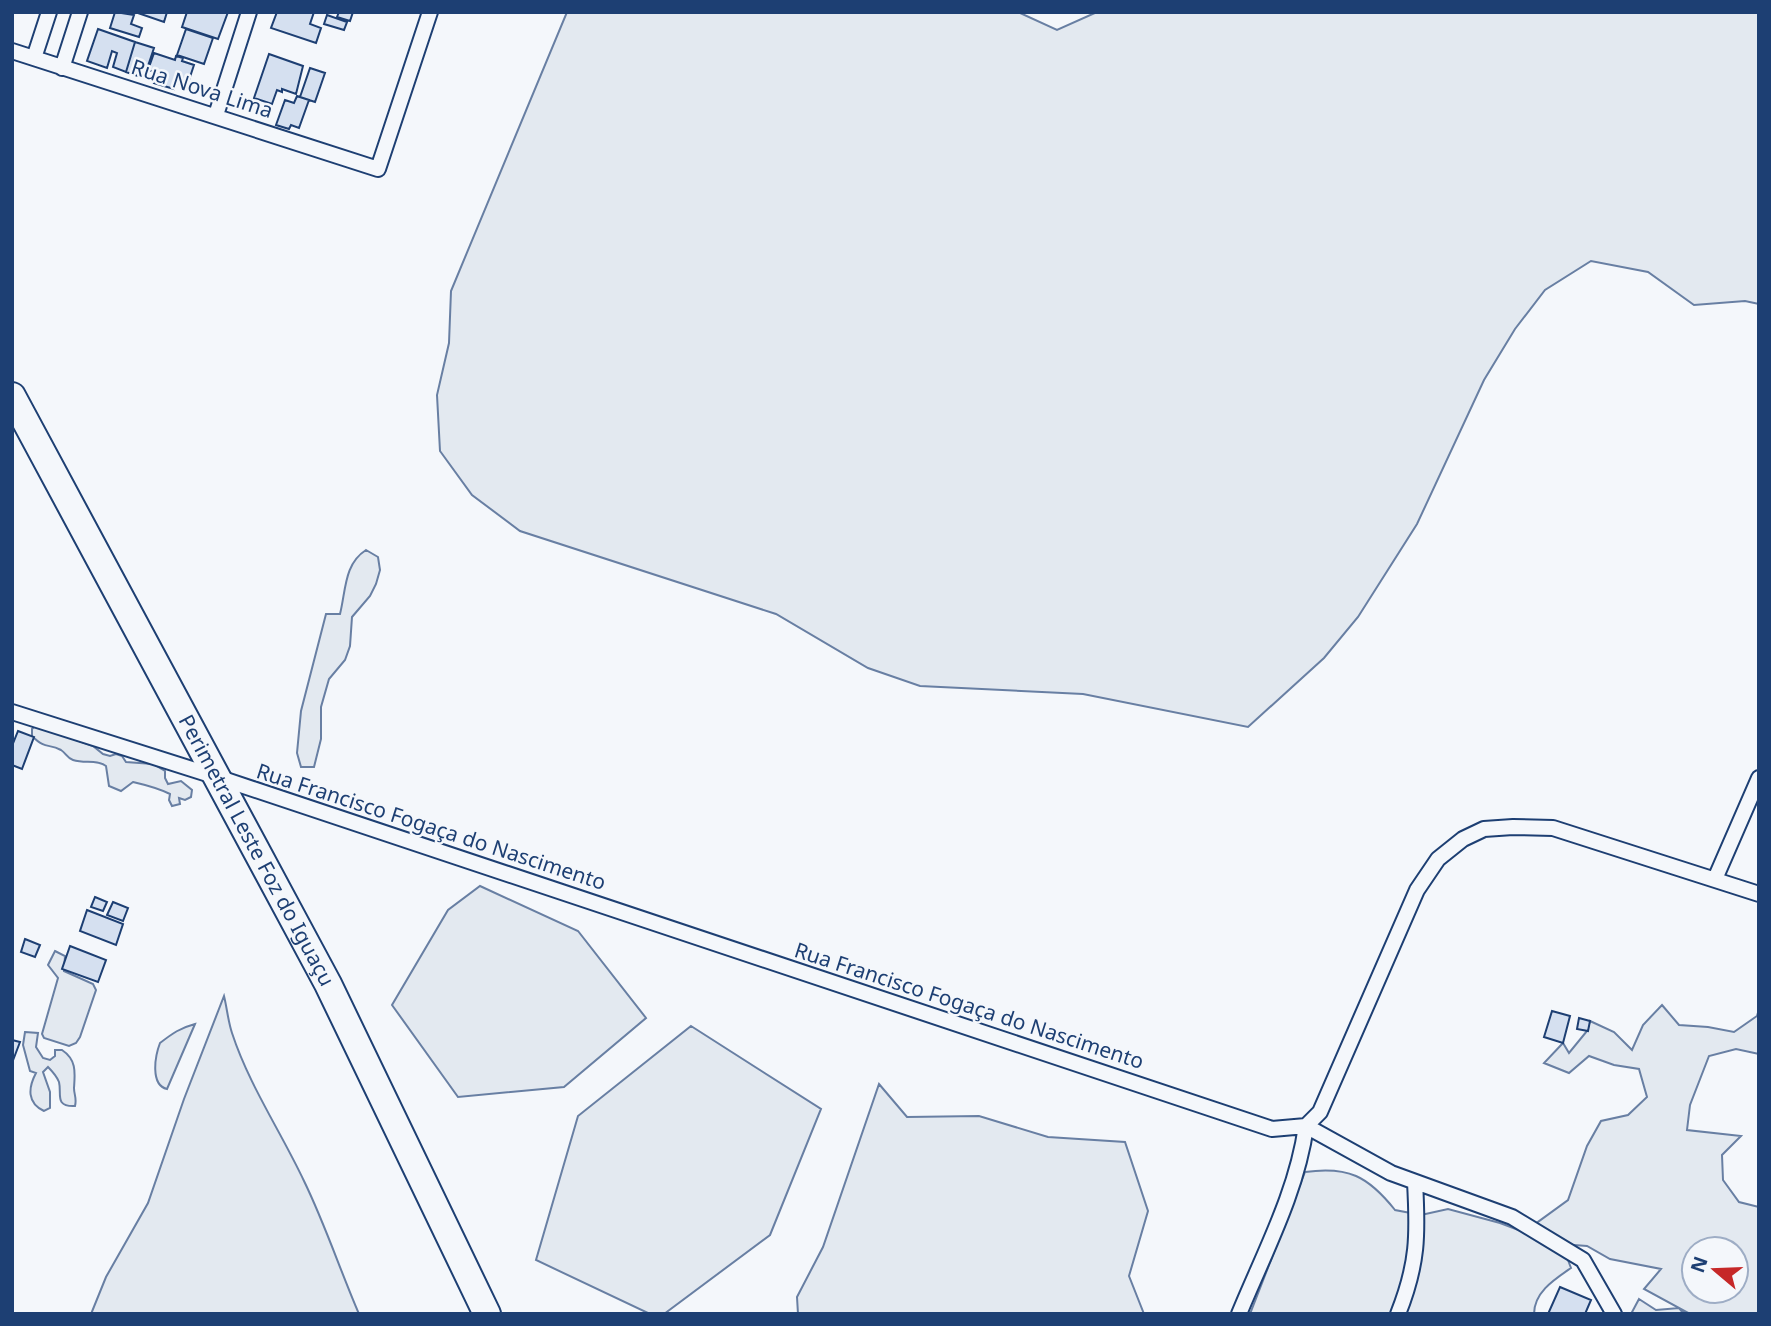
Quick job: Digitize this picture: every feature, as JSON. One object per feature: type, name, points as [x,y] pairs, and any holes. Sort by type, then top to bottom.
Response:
[{"type":"highway","name":"Perimetral Leste Foz do Iguaçu","points":[[12,396],[328,984],[486,1314]]},
{"type":"street","points":[[34,58],[49,12]]},
{"type":"street","points":[[62,68],[80,12]]},
{"type":"street","points":[[216,115],[249,12]]},
{"type":"street","name":"Rua Nova Lima","points":[[12,51],[378,169],[430,12]]},
{"type":"street","name":"Rua Francisco Fogaça do Nascimento","points":[[12,712],[217,777],[1272,1129],[1307,1126]]},
{"type":"street","points":[[1715,879],[1759,778]]},
{"type":"street","points":[[1239,1314],[1294,1182],[1302,1158],[1307,1126],[1320,1112],[1396,934],[1417,890],[1438,859],[1463,839],[1484,829],[1553,828],[1759,894]]},
{"type":"street","points":[[1307,1126],[1353,1154],[1415,1182],[1512,1217],[1583,1260],[1614,1314]]},
{"type":"street","points":[[1398,1314],[1416,1259],[1418,1221],[1415,1182]]},
{"type":"shaded area","points":[[567,12],[1018,12],[1057,30],[1097,12],[1759,12],[1759,304],[1745,301],[1694,305],[1648,272],[1591,261],[1545,290],[1515,329],[1484,380],[1417,524],[1358,617],[1324,658],[1248,727],[1083,694],[920,686],[868,668],[776,614],[520,531],[472,495],[440,451],[437,395],[449,343],[451,291]]},
{"type":"shaded area","points":[[366,550],[378,557],[380,570],[376,584],[370,596],[352,617],[350,646],[345,660],[329,679],[321,707],[321,739],[314,767],[301,767],[297,753],[301,711],[326,614],[340,614],[350,570]]},
{"type":"shaded area","points":[[37,724],[93,746],[103,754],[122,756],[126,762],[153,764],[165,771],[168,784],[181,781],[192,790],[191,797],[185,800],[179,798],[180,804],[172,806],[170,794],[152,787],[133,782],[121,791],[109,786],[106,766],[73,760],[61,750],[41,743],[32,736],[32,729]]},
{"type":"shaded area","points":[[480,886],[578,931],[646,1018],[564,1087],[458,1097],[392,1005],[448,910]]},
{"type":"shaded area","points":[[55,951],[65,956],[64,971],[93,984],[96,990],[80,1037],[76,1043],[69,1046],[44,1038],[42,1034],[58,978],[48,965]]},
{"type":"shaded area","points":[[224,996],[239,1052],[312,1197],[359,1314],[91,1314],[106,1277],[148,1203]]},
{"type":"shaded area","points":[[1662,1005],[1679,1025],[1734,1032],[1757,1016],[1759,1009],[1759,1054],[1736,1049],[1709,1056],[1690,1105],[1687,1130],[1741,1136],[1722,1155],[1723,1180],[1739,1202],[1759,1207],[1759,1314],[1690,1314],[1644,1289],[1661,1269],[1610,1259],[1587,1246],[1562,1244],[1571,1268],[1541,1293],[1534,1314],[1250,1314],[1305,1172],[1333,1171],[1356,1176],[1376,1189],[1395,1210],[1421,1215],[1448,1209],[1524,1232],[1568,1200],[1587,1146],[1601,1121],[1628,1115],[1647,1097],[1639,1069],[1614,1065],[1589,1056],[1569,1073],[1544,1063],[1563,1043],[1569,1053],[1587,1031],[1590,1021],[1614,1032],[1632,1050],[1643,1025]]},
{"type":"shaded area","points":[[195,1024],[167,1089],[158,1082],[156,1076],[160,1043],[177,1031]]},
{"type":"shaded area","points":[[691,1026],[821,1109],[770,1235],[664,1314],[650,1314],[536,1260],[578,1116]]},
{"type":"shaded area","points":[[25,1032],[38,1033],[36,1047],[43,1058],[50,1060],[55,1056],[55,1050],[62,1050],[73,1062],[75,1106],[62,1102],[59,1082],[48,1067],[43,1072],[50,1092],[50,1108],[44,1111],[34,1104],[31,1084],[36,1073],[30,1071],[23,1045]]},
{"type":"shaded area","points":[[879,1084],[907,1117],[979,1116],[1048,1137],[1125,1142],[1148,1211],[1129,1276],[1144,1314],[798,1314],[797,1297],[823,1247]]},
{"type":"shaded area","points":[[1639,1299],[1656,1310],[1679,1308],[1684,1314],[1631,1314]]},
{"type":"building","points":[[115,12],[134,15],[131,24],[142,28],[139,37],[110,28]]},
{"type":"building","points":[[135,12],[167,12],[164,22]]},
{"type":"building","points":[[187,12],[228,12],[218,39],[182,27]]},
{"type":"building","points":[[277,12],[314,12],[310,24],[321,28],[316,43],[271,28]]},
{"type":"building","points":[[339,12],[353,12],[350,21],[337,17]]},
{"type":"building","points":[[327,15],[347,22],[344,30],[324,24]]},
{"type":"building","points":[[98,29],[135,42],[126,72],[113,67],[117,53],[112,51],[107,68],[87,61]]},
{"type":"building","points":[[186,29],[213,38],[204,64],[177,55]]},
{"type":"building","points":[[135,42],[154,48],[144,78],[126,72]]},
{"type":"building","points":[[154,53],[175,60],[176,56],[183,58],[182,61],[194,65],[187,86],[176,83],[174,89],[154,83],[157,73],[148,70]]},
{"type":"building","points":[[269,54],[303,66],[296,94],[277,90],[272,104],[254,98]]},
{"type":"building","points":[[310,68],[325,73],[315,102],[300,97]]},
{"type":"building","points":[[297,96],[309,100],[299,128],[291,125],[289,129],[276,125],[285,100],[294,103]]},
{"type":"building","points":[[18,731],[34,737],[22,769],[12,765],[12,746]]},
{"type":"building","points":[[95,897],[107,902],[103,911],[91,907]]},
{"type":"building","points":[[113,902],[128,908],[123,921],[107,915]]},
{"type":"building","points":[[87,910],[123,924],[116,945],[80,931]]},
{"type":"building","points":[[25,939],[40,945],[35,957],[21,952]]},
{"type":"building","points":[[70,946],[106,960],[98,982],[62,969]]},
{"type":"building","points":[[1552,1011],[1570,1016],[1563,1043],[1544,1037]]},
{"type":"building","points":[[1579,1018],[1590,1021],[1588,1031],[1577,1029]]},
{"type":"building","points":[[12,1040],[20,1042],[12,1063]]},
{"type":"building","points":[[1560,1287],[1591,1300],[1585,1314],[1548,1314]]}]
